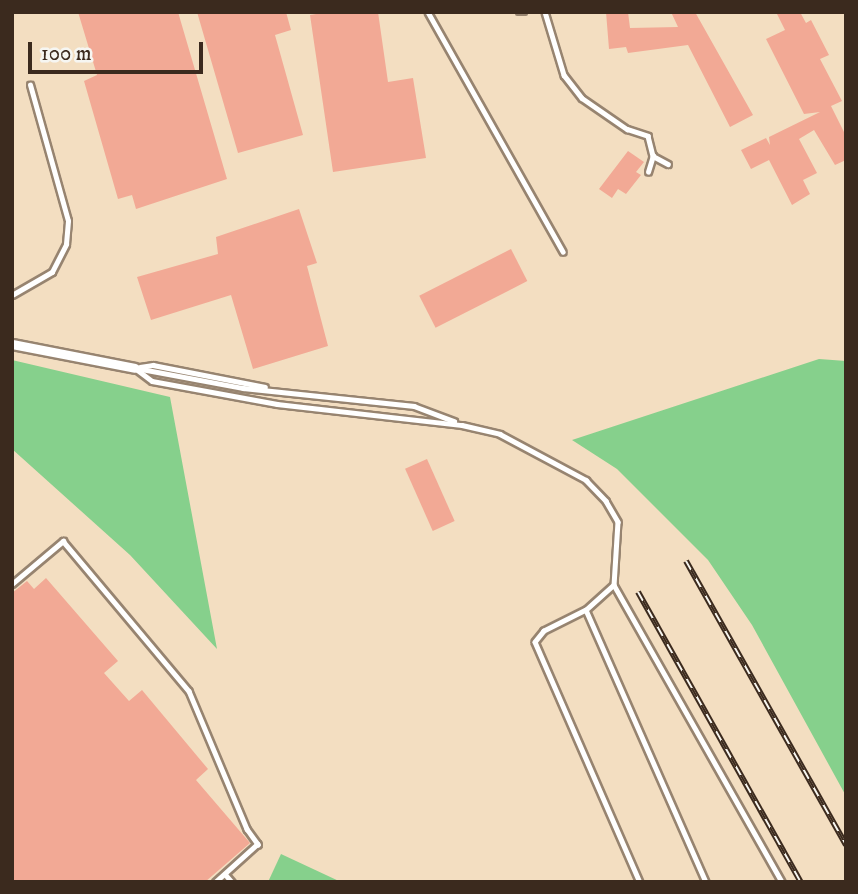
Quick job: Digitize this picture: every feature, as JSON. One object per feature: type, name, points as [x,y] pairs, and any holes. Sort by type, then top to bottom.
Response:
[{"type":"street","points":[[12,344],[135,368]]},
{"type":"lane","points":[[428,12],[563,252]]},
{"type":"lane","points":[[545,12],[564,75],[582,98],[627,129],[648,136],[653,156],[648,172]]},
{"type":"lane","points":[[12,295],[52,272],[66,244],[68,221],[30,85]]},
{"type":"lane","points":[[653,156],[668,164]]},
{"type":"lane","points":[[135,368],[153,365],[269,388],[414,406],[462,425]]},
{"type":"lane","points":[[135,368],[152,381],[277,404],[462,425],[500,434],[547,456],[586,480],[606,501],[618,522],[614,585],[782,882]]},
{"type":"lane","points":[[12,584],[63,541],[189,691],[247,830],[258,844],[216,882]]},
{"type":"lane","points":[[614,585],[586,610],[544,631],[535,642],[640,882]]},
{"type":"lane","points":[[586,610],[706,882]]},
{"type":"lane","points":[[225,874],[232,882]]},
{"type":"green space","points":[[819,359],[846,361],[846,796],[752,625],[708,560],[617,469],[572,440]]},
{"type":"green space","points":[[12,360],[170,397],[217,649],[130,555],[12,449]]},
{"type":"green space","points":[[281,854],[341,882],[268,882]]},
{"type":"building","points":[[78,12],[178,12],[227,179],[136,209],[132,195],[118,199],[84,81],[97,75]]},
{"type":"building","points":[[197,12],[286,12],[291,30],[275,35],[303,135],[238,153]]},
{"type":"building","points":[[328,12],[378,12],[388,82],[413,78],[426,158],[333,172],[310,15]]},
{"type":"building","points":[[606,12],[628,12],[630,28],[678,27],[671,12],[695,12],[753,115],[730,127],[688,45],[628,53],[626,47],[609,49]]},
{"type":"building","points":[[776,12],[800,12],[806,23],[811,20],[829,55],[820,59],[842,101],[831,106],[846,136],[846,160],[835,165],[814,130],[799,139],[817,173],[803,180],[810,194],[792,205],[769,160],[751,169],[741,150],[766,138],[770,145],[769,137],[820,112],[804,114],[766,39],[785,30]]},
{"type":"building","points":[[628,151],[644,162],[636,172],[641,175],[626,194],[618,189],[612,198],[599,189]]},
{"type":"building","points":[[299,209],[317,263],[307,266],[328,346],[253,369],[231,295],[151,320],[137,277],[218,254],[216,237]]},
{"type":"building","points":[[511,249],[527,281],[436,328],[419,296]]},
{"type":"building","points":[[427,459],[455,521],[433,531],[405,469]]},
{"type":"building","points":[[46,578],[118,661],[104,673],[129,701],[142,690],[208,769],[196,780],[250,843],[205,882],[12,882],[12,593],[27,581],[34,589]]},
{"type":"railway","points":[[686,561],[846,845]]},
{"type":"railway","points":[[638,592],[801,882]]}]
